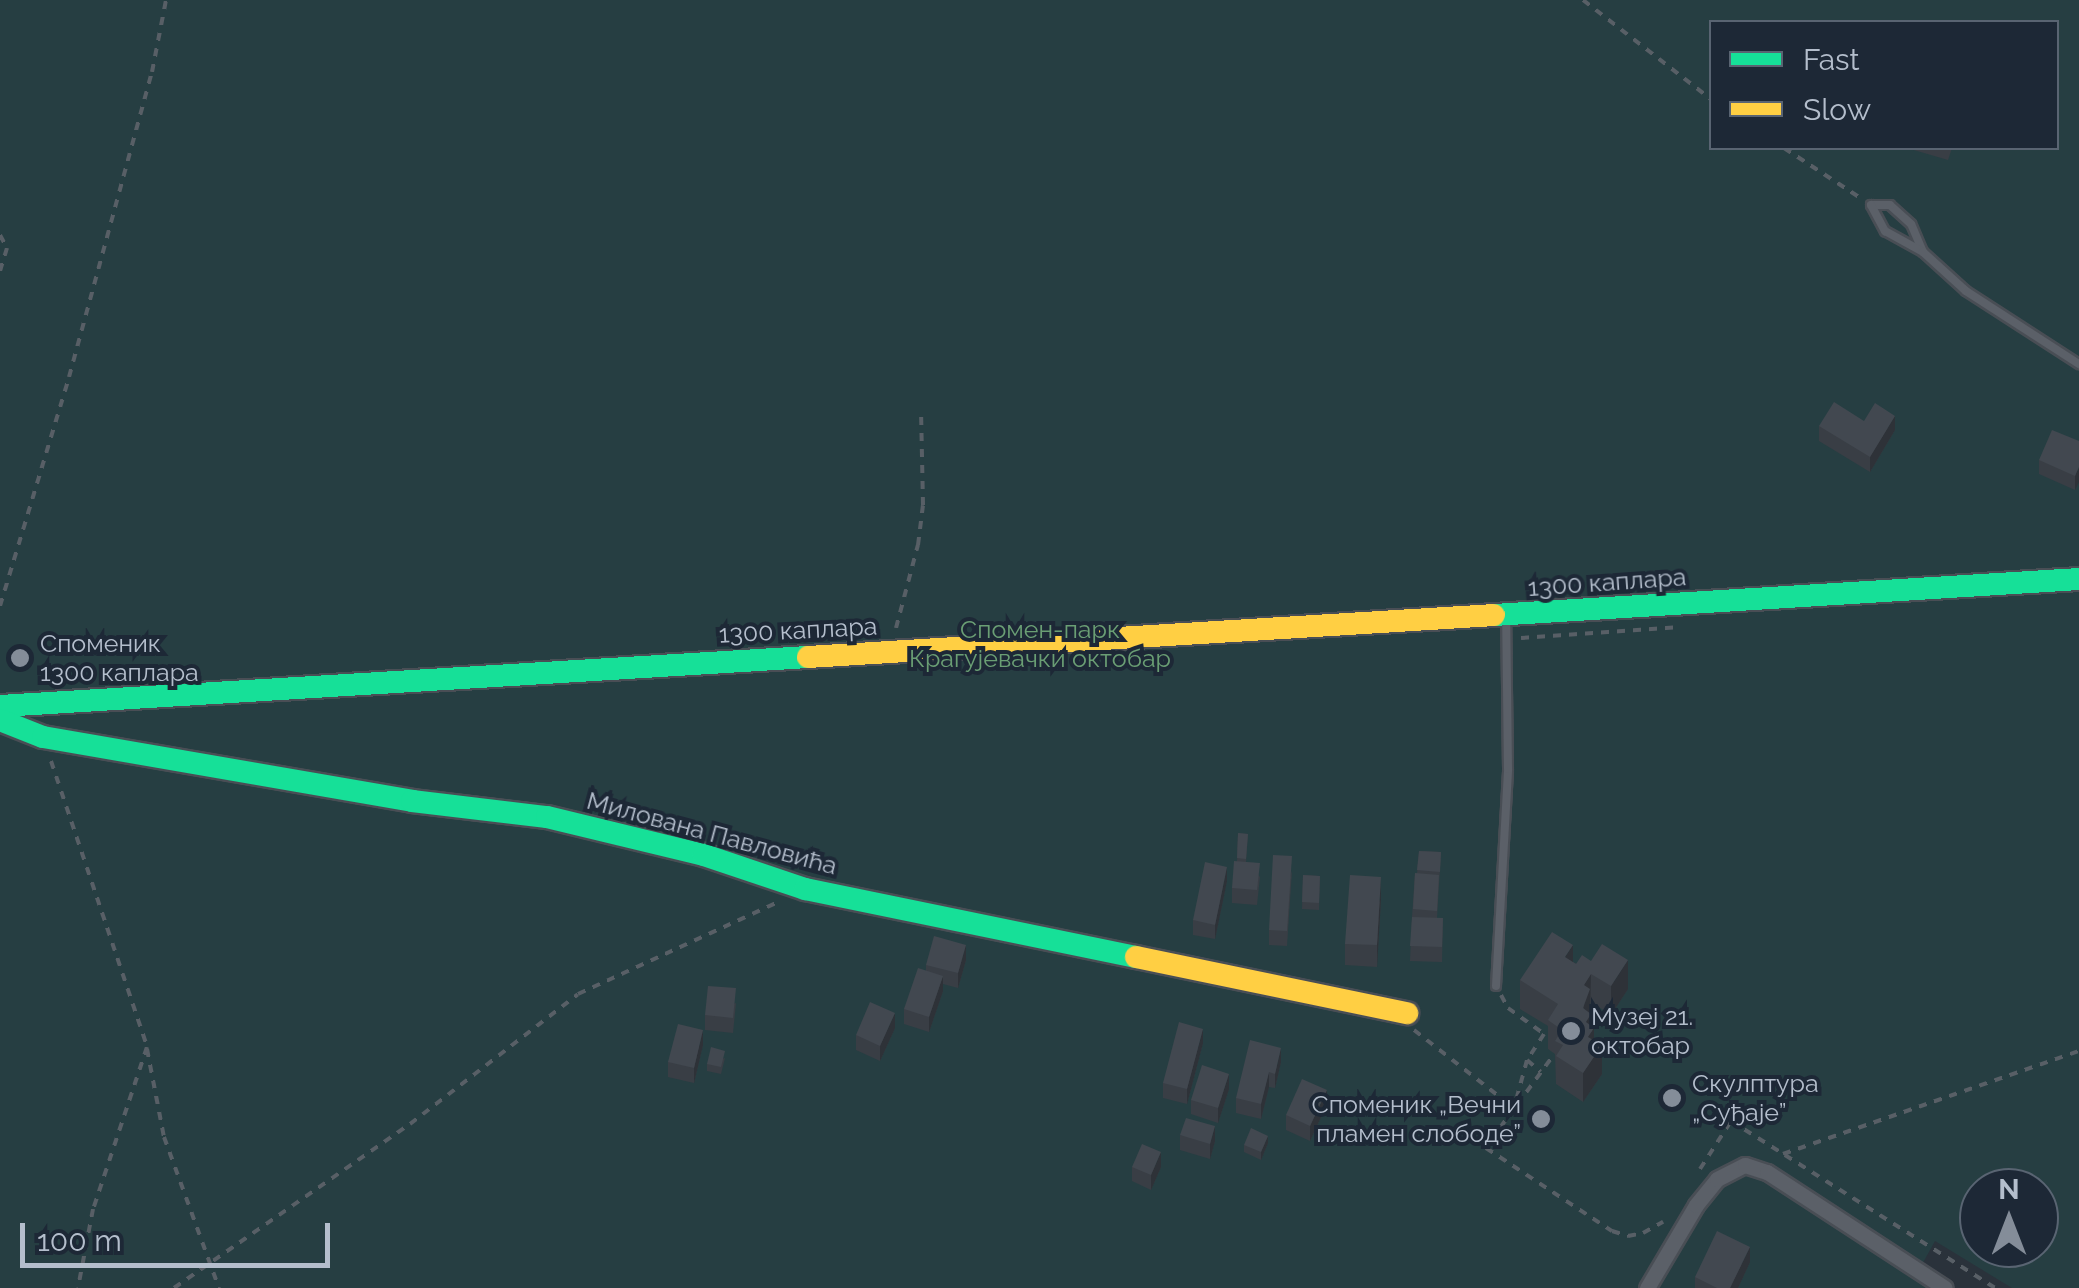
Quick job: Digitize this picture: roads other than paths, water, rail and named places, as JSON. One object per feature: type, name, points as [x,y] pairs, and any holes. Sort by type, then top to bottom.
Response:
[{"type":"main road","name":"1300 каплара","points":[[0,706],[2079,579]]},
{"type":"main road","name":"Милована Павловића","points":[[0,720],[44,737],[412,802],[547,816],[704,855],[805,890],[1397,1011]]},
{"type":"street","points":[[1647,1288],[1696,1205],[1717,1179],[1745,1165],[1766,1172],[1945,1288]]},
{"type":"lane","points":[[1923,252],[1911,224],[1901,214],[1890,205],[1871,205],[1885,231],[1923,252],[1966,290],[2079,364]]},
{"type":"lane","points":[[1496,986],[1508,770],[1506,616]]},
{"type":"place","name":"Споменик 1300 каплара","points":[[20,658]]},
{"type":"place","name":"Музеј 21. октобар","points":[[1571,1031]]},
{"type":"place","name":"Скулптура „Суђаје”","points":[[1672,1098]]},
{"type":"place","name":"Споменик „Вечни пламен слободе”","points":[[1541,1119]]},
{"type":"park label","name":"Спомен-парк Крагујевачки октобар","points":[[1040,644]]}]
